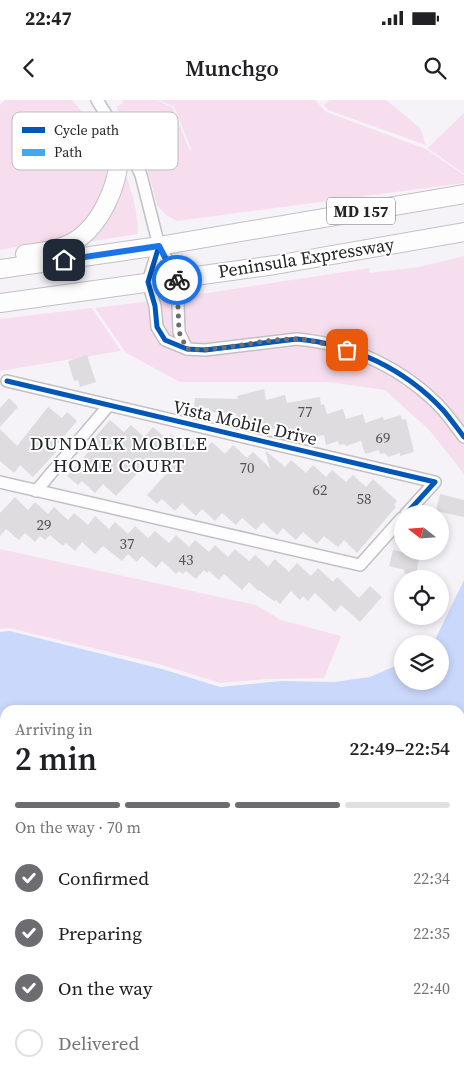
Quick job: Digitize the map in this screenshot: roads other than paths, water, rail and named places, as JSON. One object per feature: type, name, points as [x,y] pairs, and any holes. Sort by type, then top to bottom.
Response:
[{"type":"main road","points":[[0,258],[58,248],[74,242],[87,232],[101,213],[116,178],[117,170]]},
{"type":"main road","name":"Peninsula Expressway","points":[[0,269],[159,246],[464,194]]},
{"type":"main road","name":"Peninsula Expressway","points":[[0,303],[284,263],[464,232]]},
{"type":"street","points":[[99,101],[106,112]]},
{"type":"street","points":[[138,170],[150,206],[159,246],[177,277],[179,332],[187,349]]},
{"type":"street","points":[[159,246],[148,282],[155,306],[157,327],[165,340],[187,349],[219,350],[275,340],[310,340],[373,358],[408,379],[442,409],[464,437]]},
{"type":"street","name":"Vista Mobile Drive","points":[[7,381],[435,482],[414,505]]},
{"type":"street","points":[[36,491],[109,405]]},
{"type":"street","points":[[0,482],[360,565],[394,527]]},
{"type":"water","points":[[464,580],[464,705],[0,705],[0,632],[10,631],[162,669],[220,687],[281,681],[334,682],[370,677],[394,666],[394,690],[449,690],[449,635],[437,635],[442,625],[449,625],[449,611]]},
{"type":"district","name":"DUNDALK MOBILE HOME COURT","points":[[119,454]]}]
